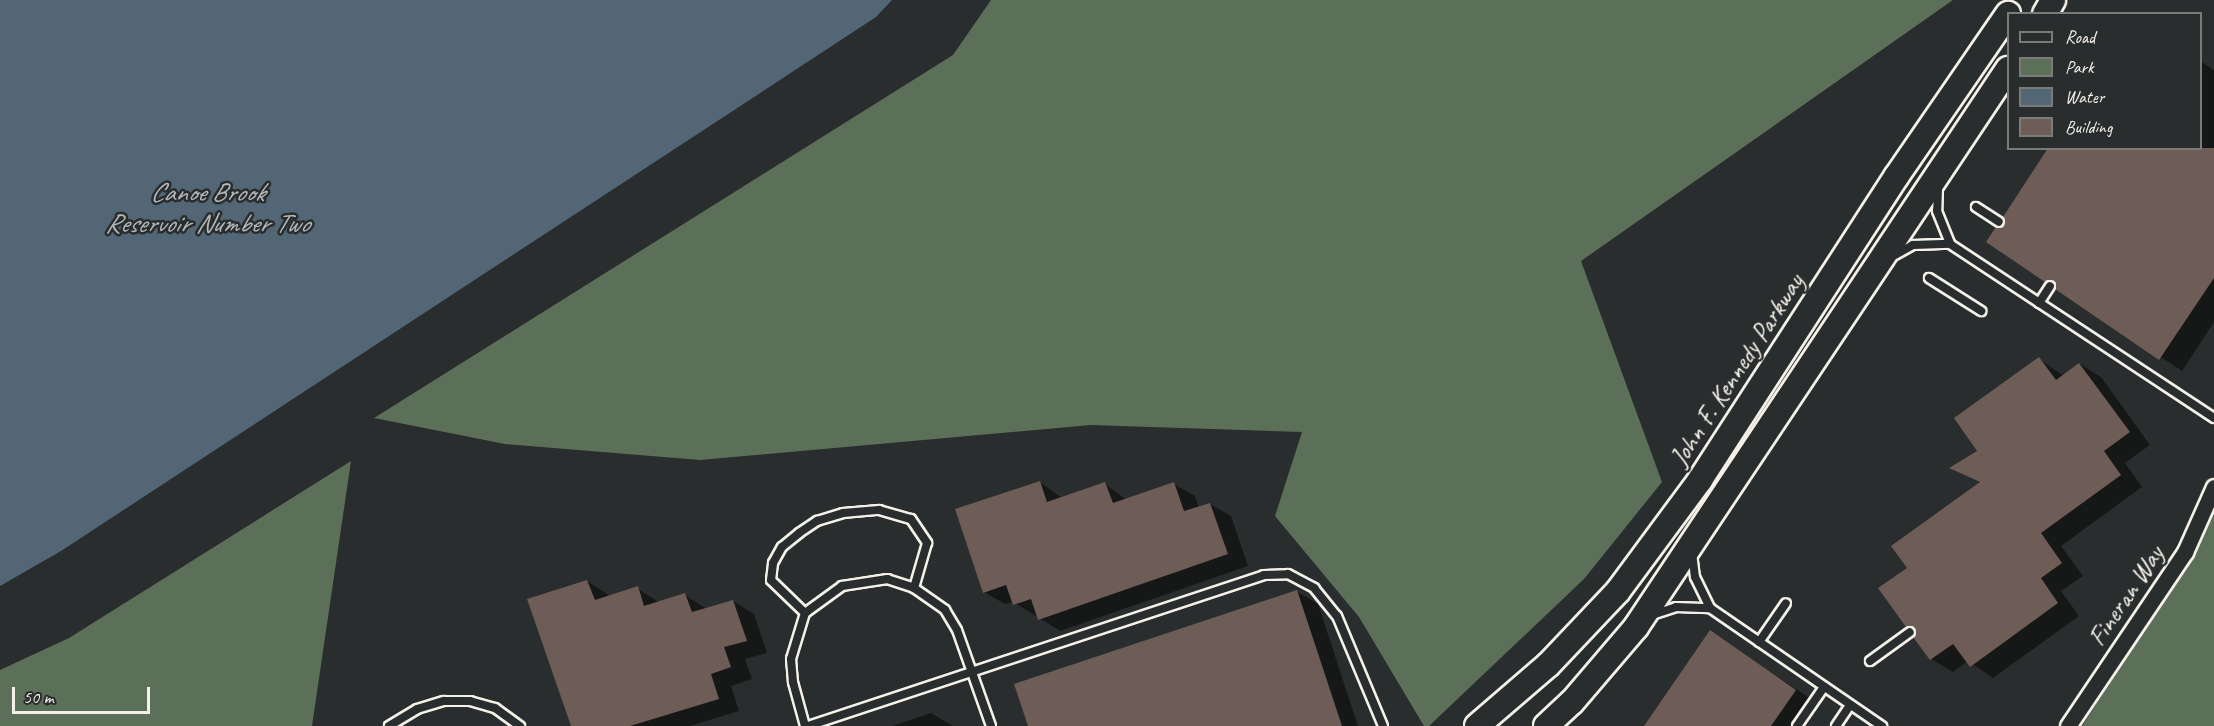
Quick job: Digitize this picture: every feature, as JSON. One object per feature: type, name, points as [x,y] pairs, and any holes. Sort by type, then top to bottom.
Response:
[{"type":"main road","name":"John F. Kennedy Parkway","points":[[1477,726],[1548,665],[1631,573],[1700,480],[1896,177],[2007,17]]},
{"type":"main road","points":[[1546,726],[1572,702],[1642,618],[2007,71]]},
{"type":"street","name":"Fineran Way","points":[[2068,726],[2185,552],[2214,487]]},
{"type":"lane","points":[[1941,172],[1937,211],[1950,243],[2214,418]]},
{"type":"lane","points":[[1976,207],[1999,222]]},
{"type":"lane","points":[[1878,267],[1913,245],[1950,243]]},
{"type":"lane","points":[[1929,278],[1981,311]]},
{"type":"lane","points":[[2039,303],[2050,286]]},
{"type":"lane","points":[[805,613],[771,580],[773,563],[782,547],[799,533],[817,521],[843,513],[879,510],[895,513],[916,524],[927,543],[914,588]]},
{"type":"lane","points":[[1691,546],[1695,577],[1710,608],[1882,726]]},
{"type":"lane","points":[[991,726],[972,672],[957,630],[945,610],[914,588],[887,579],[842,586],[805,613],[791,659],[793,682],[807,726],[972,672],[1264,576],[1288,574],[1314,588],[1337,616],[1383,726]]},
{"type":"lane","points":[[1759,642],[1786,603]]},
{"type":"lane","points":[[1642,618],[1676,607],[1710,608]]},
{"type":"lane","points":[[1869,660],[1910,632]]},
{"type":"lane","points":[[1797,726],[1824,687]]},
{"type":"lane","points":[[389,726],[417,709],[444,701],[470,701],[495,708],[520,726]]},
{"type":"lane","points":[[1836,726],[1850,705]]},
{"type":"green space","points":[[991,0],[1953,0],[1581,261],[1662,482],[1584,579],[1429,726],[1424,726],[1359,617],[1275,516],[1302,432],[1091,425],[700,460],[505,444],[374,418],[953,55]]},
{"type":"green space","points":[[351,461],[312,726],[0,726],[0,670],[69,638]]},
{"type":"green space","points":[[2214,508],[2214,726],[2082,726],[2196,551]]},
{"type":"water","name":"Canoe Brook Reservoir Number Two","points":[[0,0],[892,0],[876,17],[61,551],[0,586]]},
{"type":"building","points":[[2202,148],[2214,148],[2214,278],[2159,360],[2055,289],[2054,281],[2045,282],[1986,242],[1996,227],[2004,226],[2003,217],[2047,150],[2202,150]]},
{"type":"building","points":[[2039,357],[2056,380],[2079,363],[2130,432],[2104,451],[2121,475],[2041,533],[2062,563],[2041,578],[2058,603],[1970,667],[1953,644],[1930,660],[1913,637],[1915,629],[1906,627],[1878,588],[1907,568],[1891,546],[1980,482],[1949,468],[1977,451],[1954,418]]},
{"type":"building","points":[[1040,481],[1047,502],[1105,482],[1113,503],[1174,482],[1184,511],[1210,503],[1228,554],[1038,620],[1031,599],[1013,605],[1006,585],[983,593],[955,509]]},
{"type":"building","points":[[587,580],[595,600],[638,586],[644,606],[685,593],[692,612],[733,600],[747,641],[724,647],[731,667],[711,674],[719,699],[630,726],[571,726],[527,599]]},
{"type":"building","points":[[1297,590],[1342,726],[1028,726],[1014,684]]},
{"type":"building","points":[[1710,630],[1796,690],[1771,726],[1644,726]]}]
